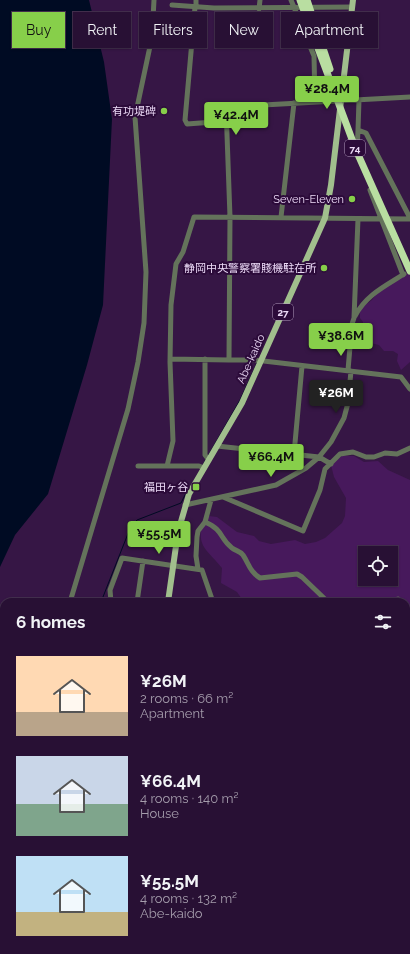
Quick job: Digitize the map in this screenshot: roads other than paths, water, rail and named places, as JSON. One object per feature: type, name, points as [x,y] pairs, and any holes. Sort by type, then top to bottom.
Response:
[{"type":"highway","points":[[296,0],[304,12]]},
{"type":"highway","name":"74","points":[[300,0],[306,12]]},
{"type":"highway","points":[[308,0],[309,12]]},
{"type":"highway","name":"74","points":[[320,48],[358,149],[410,266]]},
{"type":"highway","name":"74","points":[[320,48],[356,150],[410,271]]},
{"type":"main road","name":"Abe-kaido","points":[[169,598],[178,532],[189,494],[242,403],[325,218],[331,185],[353,0]]},
{"type":"street","points":[[71,598],[128,409],[138,362],[144,323],[146,272],[135,116],[152,37],[154,0]]},
{"type":"street","points":[[196,0],[185,120],[187,124],[227,121]]},
{"type":"street","points":[[259,9],[260,0]]},
{"type":"street","points":[[291,0],[314,56],[315,101]]},
{"type":"street","points":[[316,0],[318,7]]},
{"type":"street","points":[[172,6],[259,9],[318,7],[352,8]]},
{"type":"street","points":[[229,360],[230,217],[226,107],[410,97]]},
{"type":"street","points":[[359,100],[358,160],[403,275]]},
{"type":"street","points":[[281,217],[294,103]]},
{"type":"street","points":[[167,466],[173,441],[170,359],[171,305],[176,264],[183,252],[194,217],[410,219],[366,133],[358,130]]},
{"type":"street","points":[[354,318],[358,219]]},
{"type":"street","points":[[185,506],[276,485],[298,474],[319,457],[331,442],[344,418],[348,402],[352,324],[354,318],[361,306],[375,292],[384,285],[410,271]]},
{"type":"street","points":[[170,359],[255,360],[261,362],[350,371],[401,378],[410,389]]},
{"type":"street","points":[[205,359],[205,455],[209,460]]},
{"type":"street","points":[[294,454],[302,366]]},
{"type":"street","points":[[217,446],[319,457],[330,464]]},
{"type":"street","points":[[223,497],[303,532],[320,490],[325,469],[340,454],[353,452],[366,457],[374,457],[384,453],[397,454],[410,448]]},
{"type":"street","points":[[138,466],[199,466],[204,468]]},
{"type":"street","points":[[198,569],[196,556],[197,537],[198,532],[205,522],[211,500]]},
{"type":"street","points":[[205,522],[216,527],[232,548],[242,553],[249,567],[260,578],[297,574],[324,598]]},
{"type":"street","points":[[111,598],[110,590],[122,558],[202,570],[212,598]]},
{"type":"street","points":[[137,598],[142,561]]},
{"type":"water","points":[[0,0],[89,0],[92,12],[73,12],[73,48],[101,48],[112,119],[103,305],[87,365],[48,494],[15,535],[0,567]]},
{"type":"waterway","points":[[208,456],[240,400],[257,363]]},
{"type":"waterway","points":[[203,465],[206,459]]},
{"type":"waterway","points":[[103,598],[131,526],[137,520],[181,503],[186,493]]},
{"type":"place","name":"有功堤碑","points":[[164,111]]},
{"type":"place","name":"Seven-Eleven","points":[[352,199]]},
{"type":"place","name":"静岡中央警察署賤機駐在所","points":[[324,268]]},
{"type":"place","name":"福田ヶ谷","points":[[196,487]]}]
